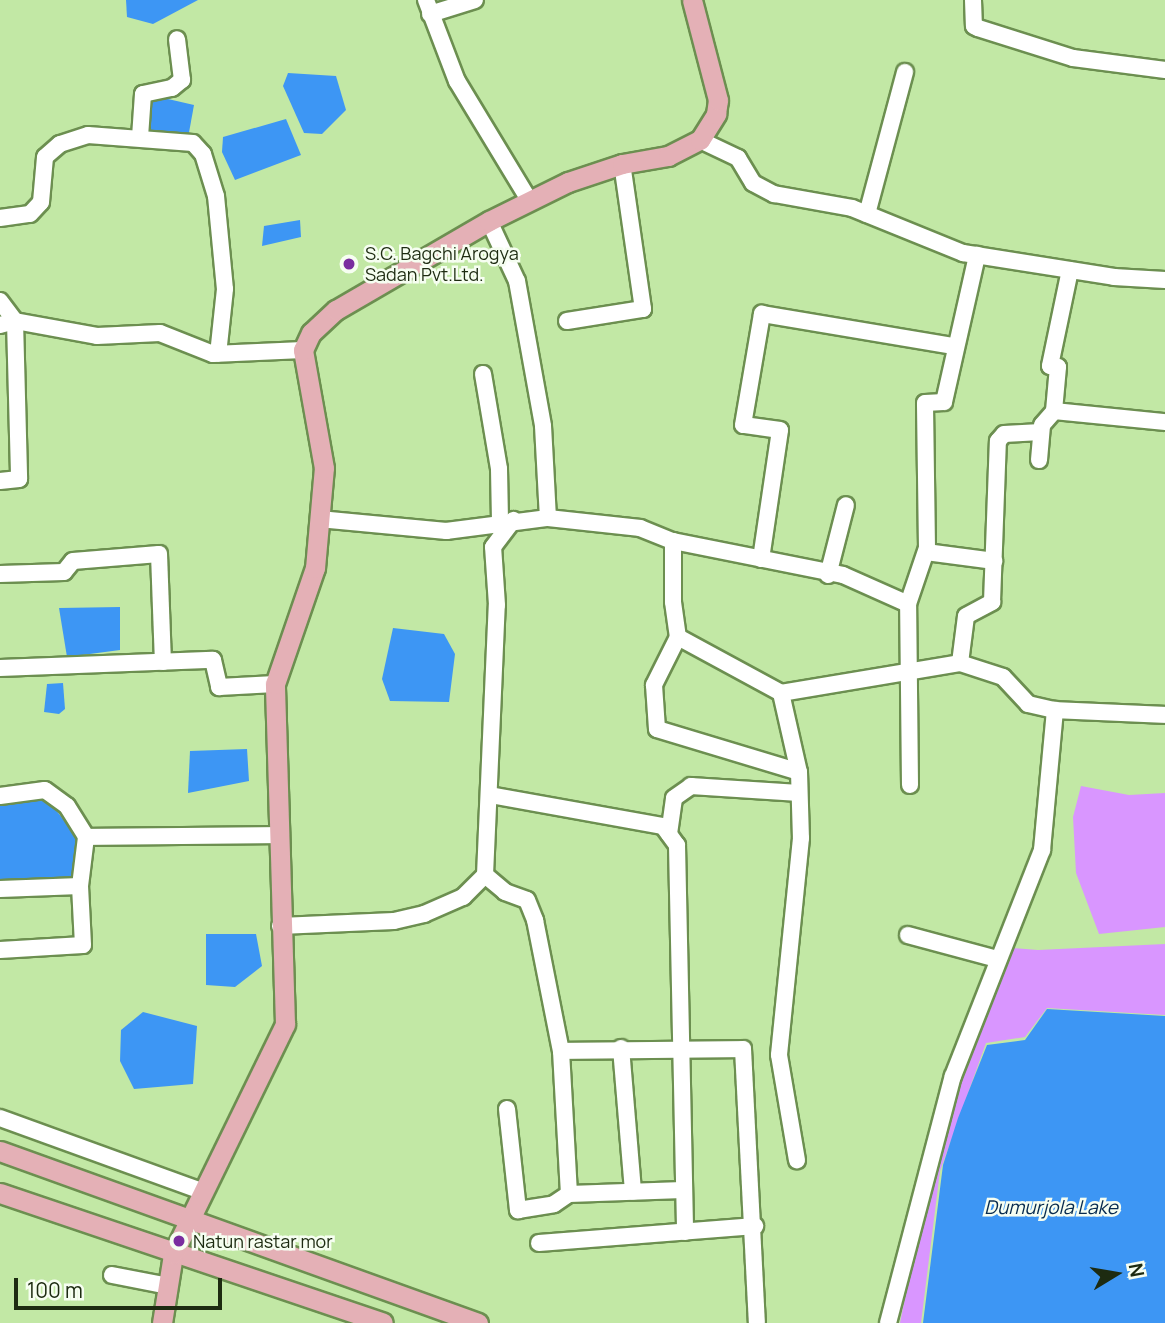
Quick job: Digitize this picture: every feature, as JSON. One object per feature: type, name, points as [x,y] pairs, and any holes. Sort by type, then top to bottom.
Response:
[{"type":"main road","points":[[162,1323],[173,1254],[285,1024],[280,926],[275,684],[315,568],[324,468],[303,350],[311,333],[336,310],[528,200],[622,164],[668,156],[700,140],[716,114],[718,100],[692,0]]},
{"type":"main road","points":[[0,1151],[478,1323]]},
{"type":"main road","points":[[0,1193],[173,1254],[383,1323]]},
{"type":"street","points":[[475,0],[428,7],[457,81],[528,200]]},
{"type":"street","points":[[972,0],[974,26],[978,28],[1073,58],[1165,70]]},
{"type":"street","points":[[140,137],[144,94],[172,88],[182,80],[177,39]]},
{"type":"street","points":[[867,214],[905,72]]},
{"type":"street","points":[[0,218],[30,214],[41,202],[45,157],[60,144],[88,135],[193,143],[203,154],[216,196],[225,289],[218,354]]},
{"type":"street","points":[[700,140],[738,158],[753,183],[774,194],[867,214],[977,255],[1070,270],[1165,281]]},
{"type":"street","points":[[567,321],[643,309],[622,164]]},
{"type":"street","points":[[489,221],[517,281],[543,426],[548,518]]},
{"type":"street","points":[[910,785],[911,671],[908,604],[926,552],[925,403],[944,401],[953,346],[977,255]]},
{"type":"street","points":[[1039,460],[1041,432],[1054,411],[1058,368],[1050,366],[1070,270]]},
{"type":"street","points":[[0,301],[8,323],[19,479],[0,481]]},
{"type":"street","points":[[761,558],[780,429],[743,425],[762,314],[953,346]]},
{"type":"street","points":[[8,323],[97,336],[160,333],[218,354],[303,350]]},
{"type":"street","points":[[280,926],[394,921],[424,914],[463,897],[485,875],[497,605],[494,547],[506,521],[483,374]]},
{"type":"street","points":[[1054,411],[1165,422]]},
{"type":"street","points":[[960,663],[966,616],[992,602],[998,441],[1004,434],[1041,432]]},
{"type":"street","points":[[828,575],[846,505]]},
{"type":"street","points":[[319,519],[446,531],[506,521],[548,518],[640,528],[673,541],[761,558],[828,575],[843,575],[908,604]]},
{"type":"street","points":[[673,541],[673,602],[678,637],[654,685],[657,729],[799,772]]},
{"type":"street","points":[[926,552],[995,561]]},
{"type":"street","points":[[0,574],[64,572],[73,561],[159,554],[163,662]]},
{"type":"street","points":[[678,637],[781,694],[960,663],[1003,677],[1028,704],[1055,710],[1165,715]]},
{"type":"street","points":[[0,668],[213,660],[219,687],[275,684]]},
{"type":"street","points":[[781,694],[799,772],[801,838],[779,1055],[797,1160]]},
{"type":"street","points":[[888,1323],[936,1130],[997,959],[1042,850],[1055,710]]},
{"type":"street","points":[[669,834],[674,798],[691,786],[799,793]]},
{"type":"street","points":[[0,796],[45,790],[66,806],[86,838],[80,886],[83,945],[0,950]]},
{"type":"street","points":[[490,795],[663,826],[677,845],[685,1232]]},
{"type":"street","points":[[86,838],[278,835]]},
{"type":"street","points":[[485,875],[505,892],[527,900],[561,1051],[569,1194]]},
{"type":"street","points":[[0,889],[80,886]]},
{"type":"street","points":[[908,935],[997,959]]},
{"type":"street","points":[[561,1051],[621,1048],[743,1049],[755,1226],[757,1323]]},
{"type":"street","points":[[621,1048],[634,1191]]},
{"type":"street","points":[[507,1109],[518,1210],[554,1204],[569,1194],[683,1190]]},
{"type":"street","points":[[0,1118],[202,1191]]},
{"type":"street","points":[[539,1243],[755,1226]]},
{"type":"street","points":[[112,1275],[167,1286]]},
{"type":"shaded area","points":[[1081,786],[1129,795],[1165,793],[1165,927],[1099,934],[1076,873],[1073,817]]},
{"type":"shaded area","points":[[1165,944],[1165,1015],[1047,1008],[1025,1037],[986,1043],[940,1171],[921,1323],[900,1323],[937,1137],[1001,947],[1038,950]]},
{"type":"water","points":[[126,0],[198,0],[153,24],[127,17]]},
{"type":"water","points":[[288,73],[336,76],[346,110],[322,134],[304,133],[283,86]]},
{"type":"water","points":[[155,96],[194,105],[188,138],[143,136],[145,108]]},
{"type":"water","points":[[286,119],[301,155],[235,180],[222,152],[223,137]]},
{"type":"water","points":[[300,220],[301,237],[262,246],[264,226]]},
{"type":"water","points":[[120,607],[120,650],[67,657],[59,608]]},
{"type":"water","points":[[393,628],[444,634],[455,654],[449,702],[390,701],[382,679]]},
{"type":"water","points":[[63,683],[65,709],[59,714],[44,712],[47,684]]},
{"type":"water","points":[[247,749],[249,781],[188,793],[190,751]]},
{"type":"water","points":[[47,798],[81,843],[74,882],[0,887],[0,803]]},
{"type":"water","points":[[206,934],[256,934],[262,966],[235,987],[206,985]]},
{"type":"water","name":"Dumurjola Lake","points":[[1047,1009],[1165,1016],[1165,1323],[923,1323],[943,1165],[958,1118],[987,1045],[1025,1040]]},
{"type":"water","points":[[143,1012],[197,1026],[193,1084],[134,1089],[120,1061],[121,1030]]},
{"type":"place","name":"S.C. Bagchi Arogya Sadan Pvt.Ltd.","points":[[349,264]]},
{"type":"place","name":"Natun rastar mor","points":[[179,1241]]}]
